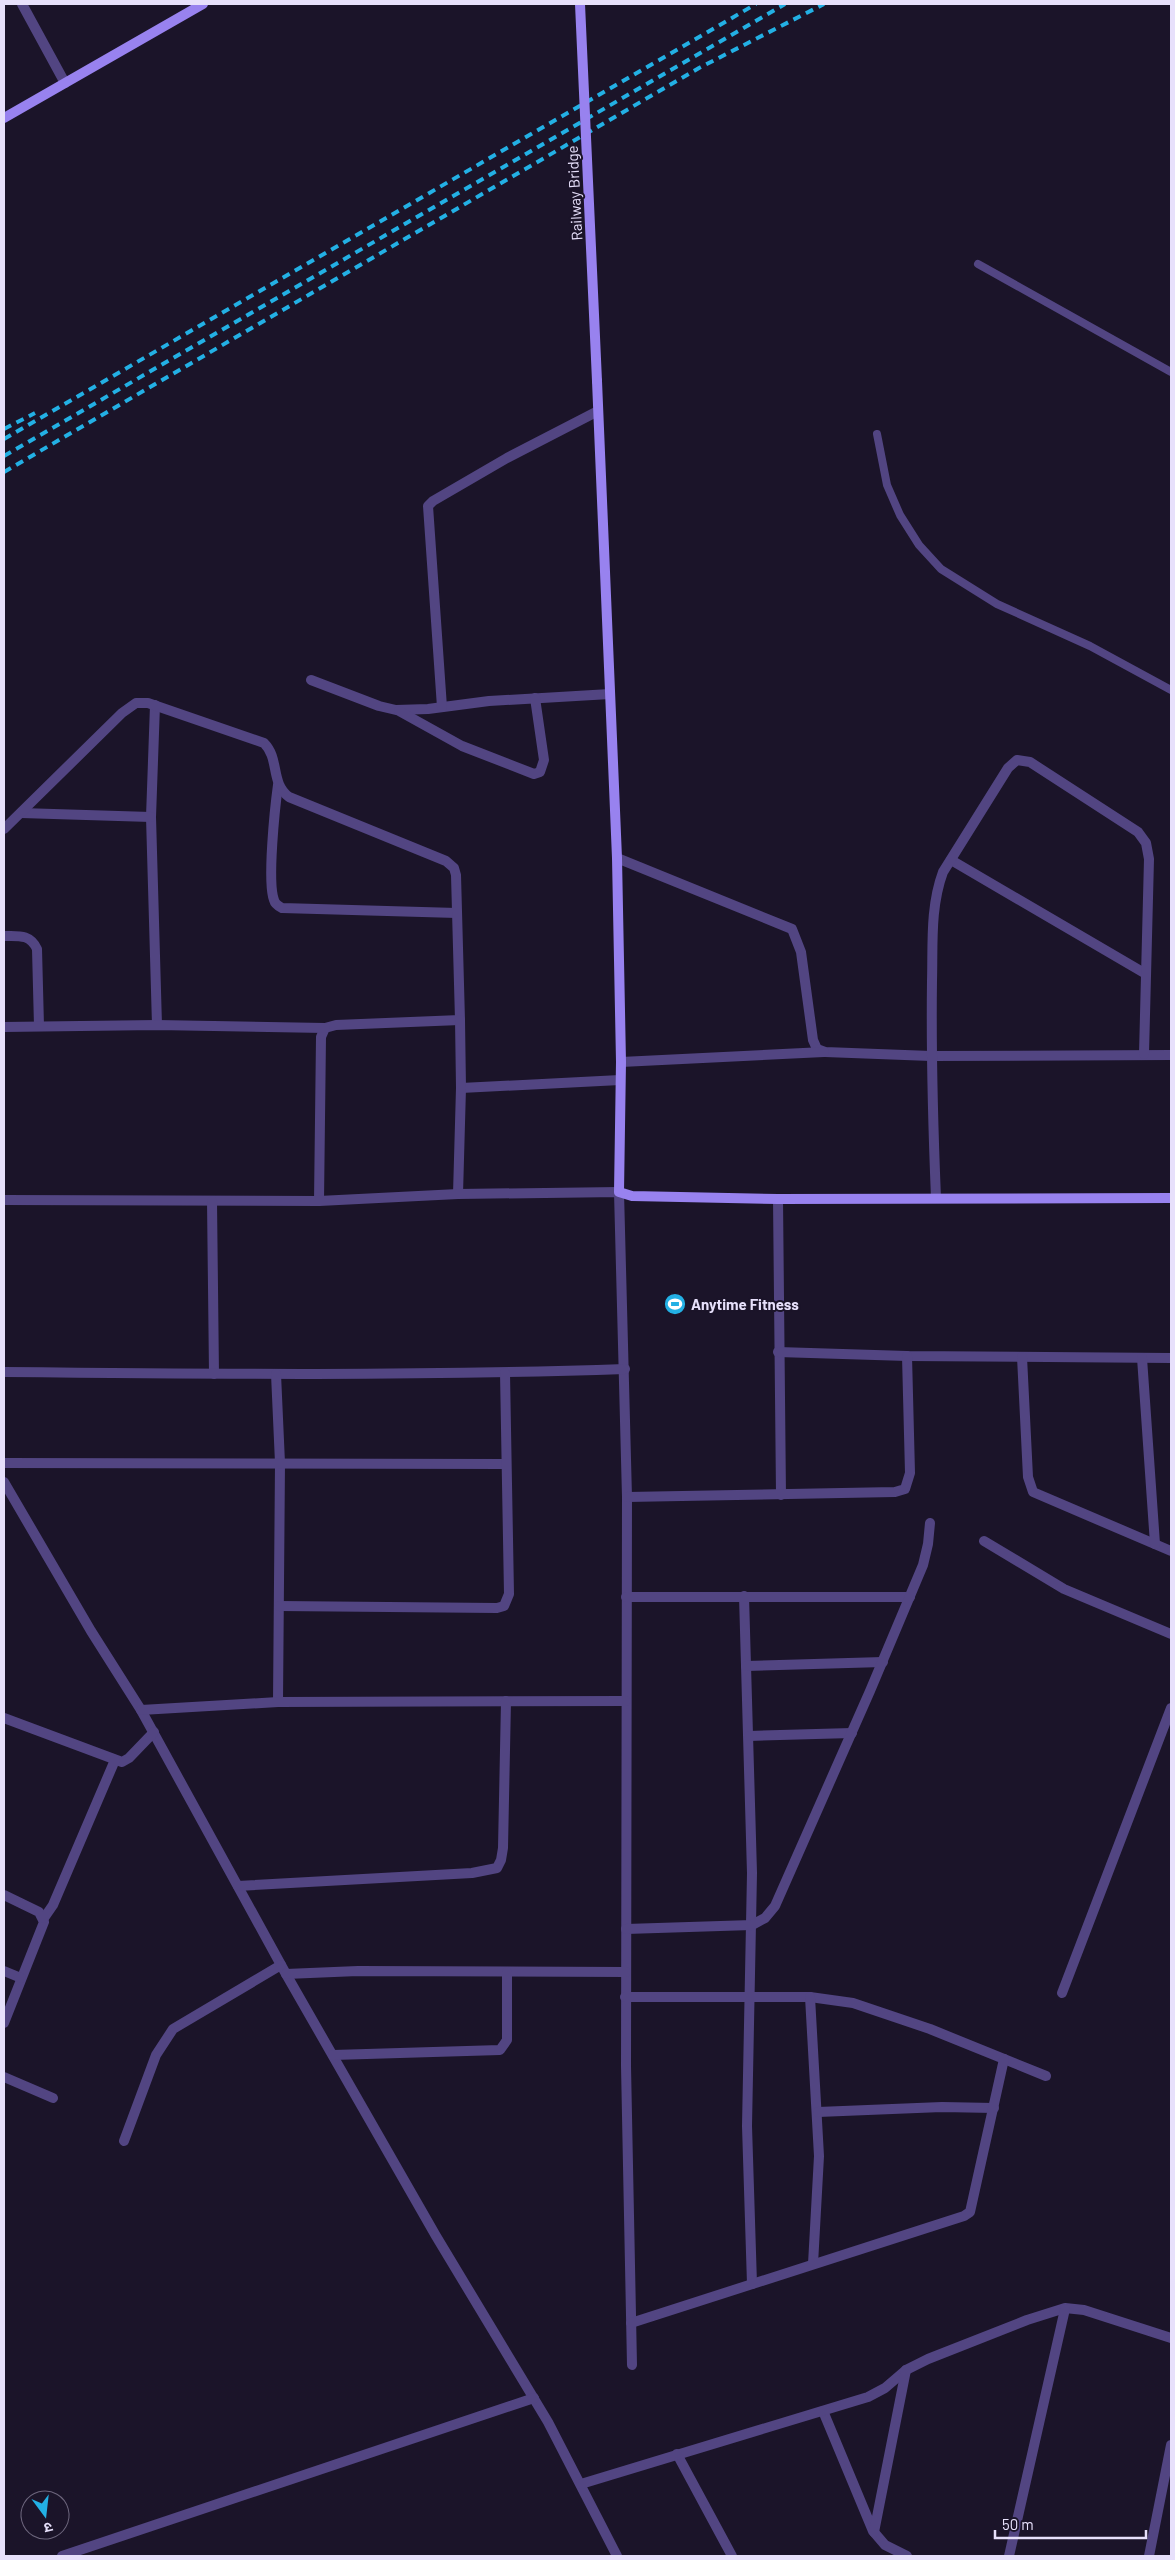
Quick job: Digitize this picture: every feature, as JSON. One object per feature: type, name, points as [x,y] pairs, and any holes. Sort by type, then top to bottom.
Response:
[{"type":"street","points":[[22,4],[65,83]]},
{"type":"street","points":[[4,118],[203,4]]},
{"type":"street","name":"Railway Bridge","points":[[580,4],[617,858],[621,1062],[619,1192]]},
{"type":"street","points":[[442,707],[428,506],[434,500],[507,458],[598,411]]},
{"type":"street","points":[[311,680],[379,706],[396,710],[462,746],[534,774],[540,772],[544,760],[535,698]]},
{"type":"street","points":[[396,710],[535,698],[610,694]]},
{"type":"street","points":[[4,829],[122,713],[136,703],[155,704],[264,743],[273,756],[278,786],[273,827],[272,893],[277,905],[282,908],[457,913]]},
{"type":"street","points":[[155,704],[151,817],[157,1025]]},
{"type":"street","points":[[936,1198],[931,1056],[934,920],[937,889],[943,872],[1008,768],[1018,760],[1030,762],[1138,832],[1146,843],[1149,859],[1144,1054]]},
{"type":"street","points":[[278,786],[289,797],[446,861],[454,868],[456,875],[461,1088],[458,1194]]},
{"type":"street","points":[[21,813],[151,817]]},
{"type":"street","points":[[617,858],[792,929],[801,952],[813,1040],[817,1049],[825,1052]]},
{"type":"street","points":[[951,860],[1146,974]]},
{"type":"street","points":[[4,936],[25,937],[32,940],[37,949],[39,1026]]},
{"type":"street","points":[[4,1027],[157,1025],[326,1028],[336,1025],[460,1020]]},
{"type":"street","points":[[319,1201],[321,1037],[326,1028]]},
{"type":"street","points":[[621,1062],[825,1052],[931,1056],[1171,1055]]},
{"type":"street","points":[[461,1088],[620,1080]]},
{"type":"street","points":[[4,1200],[319,1201],[458,1194],[619,1192],[632,1196],[778,1198],[1171,1198]]},
{"type":"street","points":[[619,1192],[625,1369],[626,1997],[632,2365]]},
{"type":"street","points":[[778,1198],[778,1352],[781,1495]]},
{"type":"street","points":[[212,1200],[214,1374]]},
{"type":"street","points":[[778,1352],[907,1356],[1171,1358]]},
{"type":"street","points":[[626,1497],[895,1492],[905,1489],[910,1473],[907,1356]]},
{"type":"street","points":[[1022,1357],[1028,1477],[1033,1492],[1171,1551]]},
{"type":"street","points":[[1142,1358],[1154,1544]]},
{"type":"street","points":[[4,1372],[214,1374],[505,1373],[625,1369]]},
{"type":"street","points":[[279,1606],[497,1608],[504,1606],[509,1594],[505,1373]]},
{"type":"street","points":[[276,1374],[280,1463],[278,1702]]},
{"type":"street","points":[[4,1463],[506,1464]]},
{"type":"street","points":[[4,1482],[91,1631],[154,1732],[283,1969],[436,2236],[534,2398],[581,2484],[617,2556]]},
{"type":"street","points":[[626,1929],[752,1924],[765,1918],[775,1906],[883,1662],[923,1565],[930,1523]]},
{"type":"street","points":[[984,1541],[1064,1589],[1171,1634]]},
{"type":"street","points":[[744,1596],[749,1736],[752,1924],[747,2126],[752,2284]]},
{"type":"street","points":[[626,1597],[910,1597]]},
{"type":"street","points":[[746,1666],[883,1662]]},
{"type":"street","points":[[238,1886],[472,1873],[497,1868],[501,1860],[503,1848],[506,1701]]},
{"type":"street","points":[[141,1710],[278,1702],[626,1701]]},
{"type":"street","points":[[1062,1993],[1171,1708]]},
{"type":"street","points":[[4,1718],[115,1760],[125,1761],[154,1732]]},
{"type":"street","points":[[749,1736],[852,1733]]},
{"type":"street","points":[[4,2023],[44,1918],[53,1905],[115,1760]]},
{"type":"street","points":[[4,1895],[34,1908],[44,1918]]},
{"type":"street","points":[[124,2141],[156,2055],[173,2029],[283,1969],[626,1972]]},
{"type":"street","points":[[4,1971],[21,1978]]},
{"type":"street","points":[[333,2055],[500,2050],[507,2040],[507,1972]]},
{"type":"street","points":[[626,1997],[810,1997],[853,2002],[1046,2076]]},
{"type":"street","points":[[810,1997],[818,2112],[818,2198],[813,2264]]},
{"type":"street","points":[[631,2323],[964,2216],[970,2212],[1004,2059]]},
{"type":"street","points":[[4,2077],[53,2098]]},
{"type":"street","points":[[818,2112],[942,2107],[994,2108]]},
{"type":"street","points":[[581,2484],[868,2397],[885,2388],[906,2370],[928,2359],[1065,2309],[1084,2310],[1171,2338]]},
{"type":"street","points":[[1013,2556],[1065,2309]]},
{"type":"street","points":[[874,2532],[906,2370]]},
{"type":"street","points":[[62,2556],[534,2398]]},
{"type":"street","points":[[823,2411],[874,2532],[885,2545],[908,2556]]},
{"type":"street","points":[[1149,2556],[1171,2445]]},
{"type":"street","points":[[677,2454],[732,2556]]},
{"type":"lane","points":[[978,264],[1171,372]]},
{"type":"lane","points":[[877,434],[887,485],[900,515],[919,545],[941,569],[997,604],[1090,646],[1171,690]]},
{"type":"railway","points":[[4,439],[756,4]]},
{"type":"railway","points":[[4,456],[785,4]]},
{"type":"railway","points":[[4,472],[699,68],[824,4]]},
{"type":"railway","points":[[4,429],[35,413]]},
{"type":"place","name":"Anytime Fitness","points":[[675,1304]]}]
